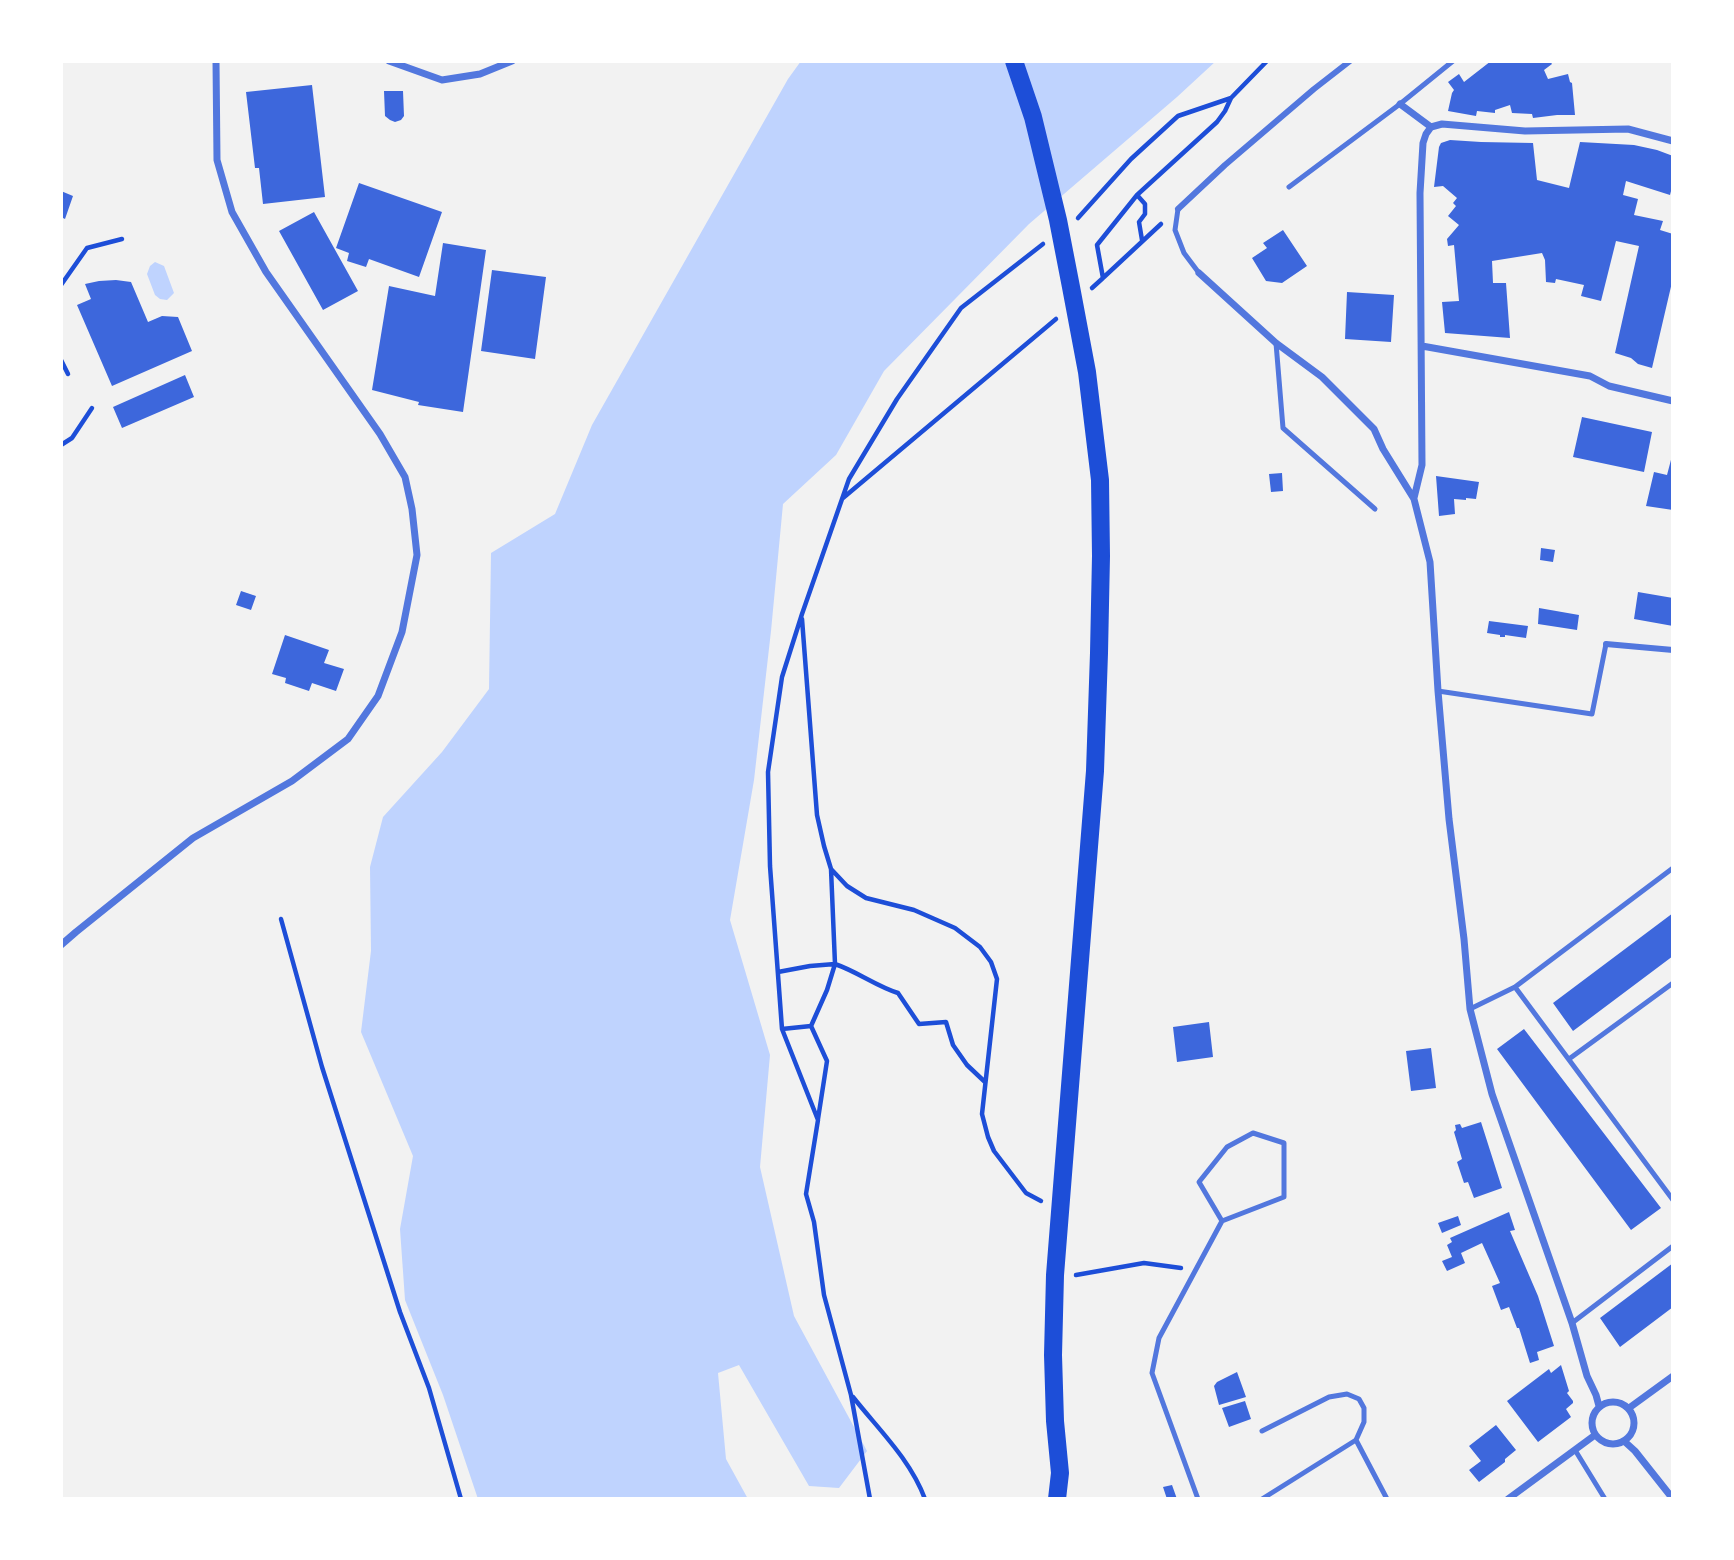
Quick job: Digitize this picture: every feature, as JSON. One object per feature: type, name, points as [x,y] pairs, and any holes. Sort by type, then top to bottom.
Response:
[{"type":"main road","points":[[1014,61],[1032,117],[1058,220],[1087,372],[1100,480],[1101,556],[1095,771],[1055,1275],[1053,1355],[1059,1473],[1057,1499]]},
{"type":"main road","points":[[1059,1473],[1066,1499]]},
{"type":"street","points":[[61,946],[193,838],[292,781],[348,739],[378,696],[402,632],[417,555],[405,477],[380,434],[266,272],[232,212],[217,160],[216,61]]},
{"type":"street","points":[[389,61],[442,80],[480,74],[512,61]]},
{"type":"street","points":[[1178,209],[1225,165],[1350,61]]},
{"type":"street","points":[[1400,104],[1431,127]]},
{"type":"street","points":[[1414,499],[1422,465],[1420,192],[1423,143],[1431,127],[1442,124],[1525,131],[1628,129],[1673,141]]},
{"type":"street","points":[[1199,273],[1276,343],[1322,377],[1374,429],[1383,449],[1414,499],[1430,562],[1449,819],[1470,1009],[1492,1094],[1572,1323],[1587,1376],[1596,1395],[1598,1406],[1592,1417],[1592,1429],[1599,1440],[1612,1444],[1624,1441],[1633,1430],[1633,1415],[1629,1408],[1618,1401],[1598,1406]]},
{"type":"street","points":[[1422,346],[1590,376],[1609,386],[1673,401]]},
{"type":"street","points":[[1606,644],[1673,650]]},
{"type":"street","points":[[1629,1408],[1673,1376]]},
{"type":"street","points":[[1508,1499],[1595,1435]]},
{"type":"street","points":[[1624,1441],[1673,1499]]},
{"type":"lane","points":[[1289,187],[1453,61]]},
{"type":"lane","points":[[1178,209],[1175,230],[1184,253],[1199,273]]},
{"type":"lane","points":[[1276,343],[1283,428],[1376,509]]},
{"type":"lane","points":[[1438,691],[1592,714],[1606,644]]},
{"type":"lane","points":[[1470,1009],[1515,987],[1673,868]]},
{"type":"lane","points":[[1569,1059],[1673,983]]},
{"type":"lane","points":[[1515,987],[1673,1200]]},
{"type":"lane","points":[[1198,1499],[1152,1373],[1159,1338],[1222,1221],[1284,1197],[1284,1143],[1253,1133],[1227,1147],[1199,1182],[1222,1221]]},
{"type":"lane","points":[[1572,1323],[1673,1246]]},
{"type":"lane","points":[[1262,1431],[1329,1397],[1347,1394],[1359,1399],[1364,1408],[1364,1422],[1356,1440],[1262,1499]]},
{"type":"lane","points":[[1356,1440],[1387,1499]]},
{"type":"lane","points":[[1575,1450],[1605,1499]]},
{"type":"path","points":[[1072,223],[1131,159],[1178,116],[1231,98]]},
{"type":"path","points":[[1137,195],[1145,204],[1145,214],[1139,222],[1142,240]]},
{"type":"path","points":[[1103,278],[1178,209]]},
{"type":"path","points":[[818,1120],[782,1029],[770,866],[768,772],[782,677],[849,480],[897,399],[961,308],[1052,238]]},
{"type":"path","points":[[61,285],[87,248],[122,239]]},
{"type":"path","points":[[61,360],[68,374]]},
{"type":"path","points":[[61,445],[72,438],[92,408]]},
{"type":"path","points":[[802,614],[817,816],[831,869],[835,964],[811,1026],[827,1061],[806,1194],[814,1222],[824,1295],[851,1395],[870,1499]]},
{"type":"path","points":[[831,869],[847,886],[866,898],[914,909],[955,928],[980,947],[991,962],[996,979],[982,1114],[994,1151],[1026,1193],[1044,1202]]},
{"type":"path","points":[[281,919],[322,1067],[400,1312],[429,1388],[461,1499]]},
{"type":"path","points":[[778,972],[835,964],[898,993],[919,1024],[946,1022],[953,1045],[967,1065],[985,1082]]},
{"type":"path","points":[[782,1029],[811,1026]]},
{"type":"path","points":[[1076,1275],[1144,1264],[1195,1270]]},
{"type":"path","points":[[851,1395],[900,1454],[925,1499]]},
{"type":"water","points":[[801,61],[1216,61],[1029,224],[884,371],[836,455],[783,504],[754,780],[730,920],[770,1055],[760,1167],[794,1316],[867,1451],[839,1488],[809,1486],[739,1365],[718,1373],[726,1459],[748,1499],[478,1499],[443,1395],[405,1300],[400,1229],[413,1156],[361,1032],[371,951],[370,867],[383,817],[442,752],[489,689],[491,553],[555,514],[592,425],[788,79]]},
{"type":"water","points":[[155,262],[164,266],[174,293],[167,300],[155,295],[147,274]]},
{"type":"building","points":[[1491,61],[1550,61],[1552,64],[1544,70],[1548,79],[1568,74],[1572,83],[1575,115],[1533,118],[1532,114],[1512,113],[1510,105],[1495,110],[1495,113],[1477,111],[1476,116],[1448,111],[1454,90],[1448,82],[1459,74],[1464,82]]},
{"type":"building","points":[[312,85],[325,197],[263,204],[259,168],[255,168],[246,92]]},
{"type":"building","points":[[384,91],[403,91],[404,116],[401,120],[395,122],[385,116]]},
{"type":"building","points":[[1450,140],[1533,143],[1537,180],[1569,188],[1580,142],[1634,145],[1673,156],[1670,195],[1626,181],[1623,195],[1638,199],[1634,215],[1663,221],[1660,230],[1673,234],[1673,278],[1652,368],[1615,353],[1639,246],[1616,241],[1601,301],[1581,296],[1584,285],[1556,279],[1555,283],[1546,282],[1542,253],[1492,261],[1493,283],[1506,283],[1510,338],[1445,333],[1442,302],[1459,301],[1454,245],[1448,246],[1447,239],[1459,225],[1448,216],[1456,206],[1453,203],[1457,198],[1443,186],[1434,187],[1439,147],[1441,143]]},
{"type":"building","points":[[359,183],[442,212],[419,277],[369,259],[366,267],[347,261],[349,253],[336,248]]},
{"type":"building","points":[[61,191],[73,196],[65,219],[61,217]]},
{"type":"building","points":[[314,212],[358,291],[323,310],[279,231]]},
{"type":"building","points":[[1283,230],[1307,266],[1282,283],[1266,281],[1252,258],[1267,248],[1263,243]]},
{"type":"building","points":[[443,243],[486,250],[463,412],[418,405],[419,402],[372,390],[389,286],[435,296]]},
{"type":"building","points":[[492,270],[546,277],[535,359],[481,351]]},
{"type":"building","points":[[116,280],[131,282],[148,322],[162,316],[178,317],[192,351],[112,386],[77,305],[91,299],[85,284]]},
{"type":"building","points":[[1347,292],[1394,295],[1391,342],[1345,339]]},
{"type":"building","points":[[185,375],[194,397],[122,428],[113,407]]},
{"type":"building","points":[[1582,417],[1652,432],[1644,472],[1573,457]]},
{"type":"building","points":[[1672,456],[1673,510],[1646,506],[1654,472],[1667,475]]},
{"type":"building","points":[[1282,473],[1283,491],[1271,492],[1269,474]]},
{"type":"building","points":[[1436,476],[1479,482],[1476,499],[1454,499],[1455,514],[1439,516]]},
{"type":"building","points":[[1541,548],[1555,550],[1553,562],[1540,560]]},
{"type":"building","points":[[241,591],[256,596],[251,610],[236,605]]},
{"type":"building","points":[[1638,592],[1673,598],[1673,626],[1634,619]]},
{"type":"building","points":[[1539,608],[1579,615],[1577,630],[1538,624]]},
{"type":"building","points":[[1489,621],[1528,626],[1526,638],[1505,635],[1500,637],[1487,633]]},
{"type":"building","points":[[285,635],[329,650],[324,663],[344,669],[336,691],[312,683],[309,691],[285,683],[286,678],[272,674]]},
{"type":"building","points":[[1673,913],[1673,956],[1573,1031],[1553,1003]]},
{"type":"building","points":[[1209,1022],[1213,1057],[1177,1062],[1173,1027]]},
{"type":"building","points":[[1524,1029],[1661,1208],[1631,1230],[1497,1049]]},
{"type":"building","points":[[1431,1048],[1436,1088],[1411,1091],[1406,1051]]},
{"type":"building","points":[[1481,1122],[1502,1188],[1474,1198],[1468,1182],[1464,1183],[1457,1162],[1462,1159],[1454,1132],[1455,1125],[1460,1124],[1462,1128]]},
{"type":"building","points":[[1509,1212],[1515,1230],[1510,1231],[1538,1296],[1554,1346],[1537,1352],[1539,1360],[1530,1363],[1509,1307],[1501,1310],[1492,1286],[1500,1283],[1482,1243],[1461,1253],[1465,1263],[1447,1271],[1442,1261],[1452,1257],[1447,1245],[1452,1242],[1450,1238]]},
{"type":"building","points":[[1458,1216],[1461,1225],[1442,1233],[1438,1223]]},
{"type":"building","points":[[1673,1263],[1673,1307],[1620,1347],[1600,1318]]},
{"type":"building","points":[[1561,1365],[1569,1391],[1567,1393],[1573,1401],[1566,1409],[1571,1417],[1538,1442],[1507,1401],[1549,1369],[1551,1373]]},
{"type":"building","points":[[1237,1372],[1246,1397],[1219,1405],[1214,1386]]},
{"type":"building","points":[[1245,1401],[1251,1419],[1229,1427],[1222,1408]]},
{"type":"building","points":[[1496,1425],[1516,1450],[1479,1482],[1469,1470],[1481,1461],[1469,1446]]},
{"type":"building","points":[[1172,1485],[1177,1499],[1167,1499],[1163,1487]]}]
